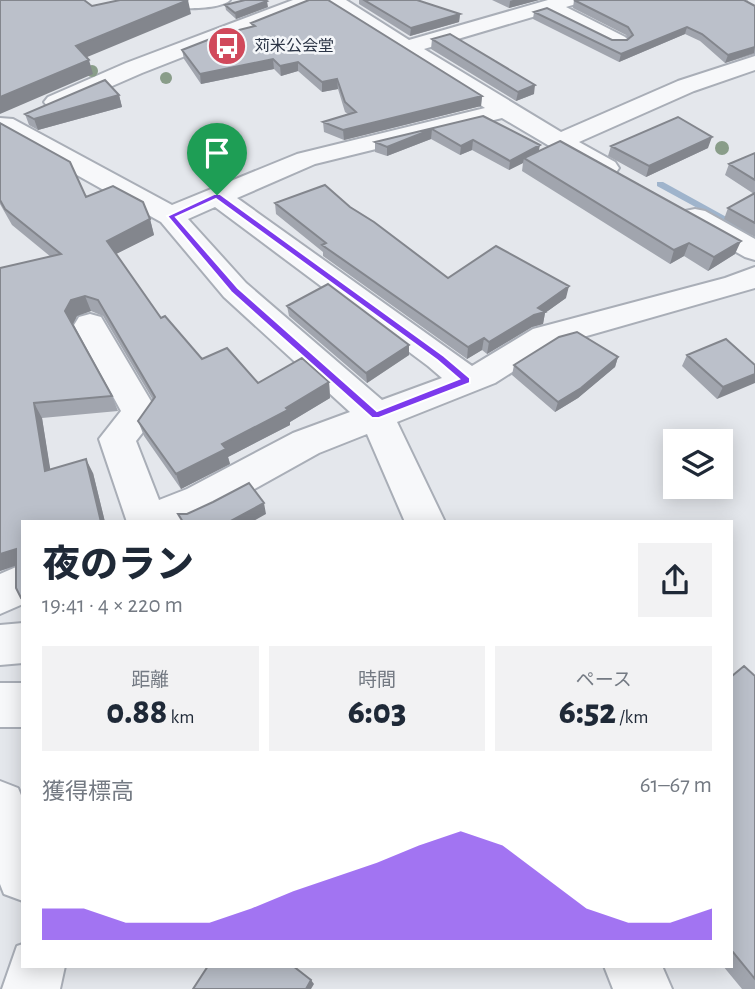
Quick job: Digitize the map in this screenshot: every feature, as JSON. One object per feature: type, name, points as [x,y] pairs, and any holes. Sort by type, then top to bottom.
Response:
[{"type":"street","points":[[156,0],[219,0]]},
{"type":"street","points":[[18,118],[134,68],[310,0]]},
{"type":"street","points":[[334,0],[505,110],[628,180]]},
{"type":"street","points":[[407,47],[569,0]]},
{"type":"street","points":[[548,6],[618,41]]},
{"type":"street","points":[[559,142],[686,86],[755,63]]},
{"type":"street","points":[[171,216],[316,156],[505,110]]},
{"type":"street","points":[[18,118],[171,216],[235,290],[376,415],[424,520]]},
{"type":"street","points":[[217,195],[467,380]]},
{"type":"street","points":[[674,206],[755,251]]},
{"type":"street","points":[[149,520],[201,499],[306,443],[483,375],[544,337],[748,286]]},
{"type":"street","points":[[90,325],[140,413],[117,439],[147,520]]},
{"type":"street","points":[[0,595],[21,583]]},
{"type":"street","points":[[0,645],[21,643]]},
{"type":"street","points":[[0,705],[21,705]]},
{"type":"street","points":[[0,806],[21,869]]},
{"type":"street","points":[[31,989],[36,968]]},
{"type":"street","points":[[633,968],[643,989]]},
{"type":"path","points":[[737,0],[748,0]]},
{"type":"building","points":[[0,0],[84,0],[92,6],[120,0],[188,0],[76,46],[89,60],[0,97]]},
{"type":"building","points":[[245,0],[267,1],[235,13],[225,5]]},
{"type":"building","points":[[309,0],[328,0],[482,96],[343,130],[323,122],[356,112],[345,102],[337,79],[322,82],[298,62],[280,66],[273,59],[200,74],[182,50],[223,34],[255,26],[251,23]]},
{"type":"building","points":[[364,0],[417,0],[460,14],[411,28]]},
{"type":"building","points":[[574,0],[744,0],[755,6],[755,47],[728,55],[702,34],[687,27],[621,54],[534,12],[547,8],[612,40],[627,40],[633,35],[628,27]]},
{"type":"building","points":[[450,34],[535,85],[518,92],[432,39]]},
{"type":"building","points":[[105,80],[119,95],[34,119],[25,114]]},
{"type":"building","points":[[483,116],[540,145],[510,161],[473,140],[461,146],[432,129],[387,147],[375,142]]},
{"type":"building","points":[[678,117],[712,137],[649,166],[611,146]]},
{"type":"building","points":[[0,123],[70,162],[86,197],[113,186],[143,202],[150,219],[107,241],[161,318],[165,316],[202,359],[227,348],[258,383],[302,358],[329,382],[286,408],[288,410],[222,444],[226,449],[176,474],[138,421],[155,397],[98,300],[85,296],[71,300],[65,311],[112,396],[34,403],[45,471],[86,459],[101,520],[21,520],[21,598],[16,588],[16,549],[0,554],[0,268],[61,254],[5,209],[0,200]]},
{"type":"building","points":[[560,141],[741,241],[714,257],[689,243],[674,250],[524,158]]},
{"type":"building","points":[[755,153],[755,180],[729,164]]},
{"type":"building","points":[[325,185],[350,207],[448,278],[496,246],[569,286],[538,308],[545,312],[534,315],[489,342],[484,338],[468,347],[322,245],[326,243],[275,203]]},
{"type":"building","points":[[755,193],[755,223],[728,208]]},
{"type":"building","points":[[328,284],[409,345],[366,373],[287,306]]},
{"type":"building","points":[[577,332],[618,357],[581,388],[558,402],[514,365],[559,337]]},
{"type":"building","points":[[726,339],[755,365],[755,374],[723,387],[687,355]]},
{"type":"building","points":[[249,483],[264,503],[233,520],[182,520],[178,514],[187,514]]},
{"type":"building","points":[[744,666],[755,676],[755,979],[733,952],[733,675]]},
{"type":"building","points":[[207,968],[296,968],[311,980],[306,989],[193,989]]},
{"type":"waterway","points":[[660,184],[748,232],[755,233]]},
{"type":"place","name":"苅米公会堂","points":[[227,46]]},
{"type":"route","points":[[217,195],[467,380],[376,415],[235,290],[171,216],[217,195]]}]
